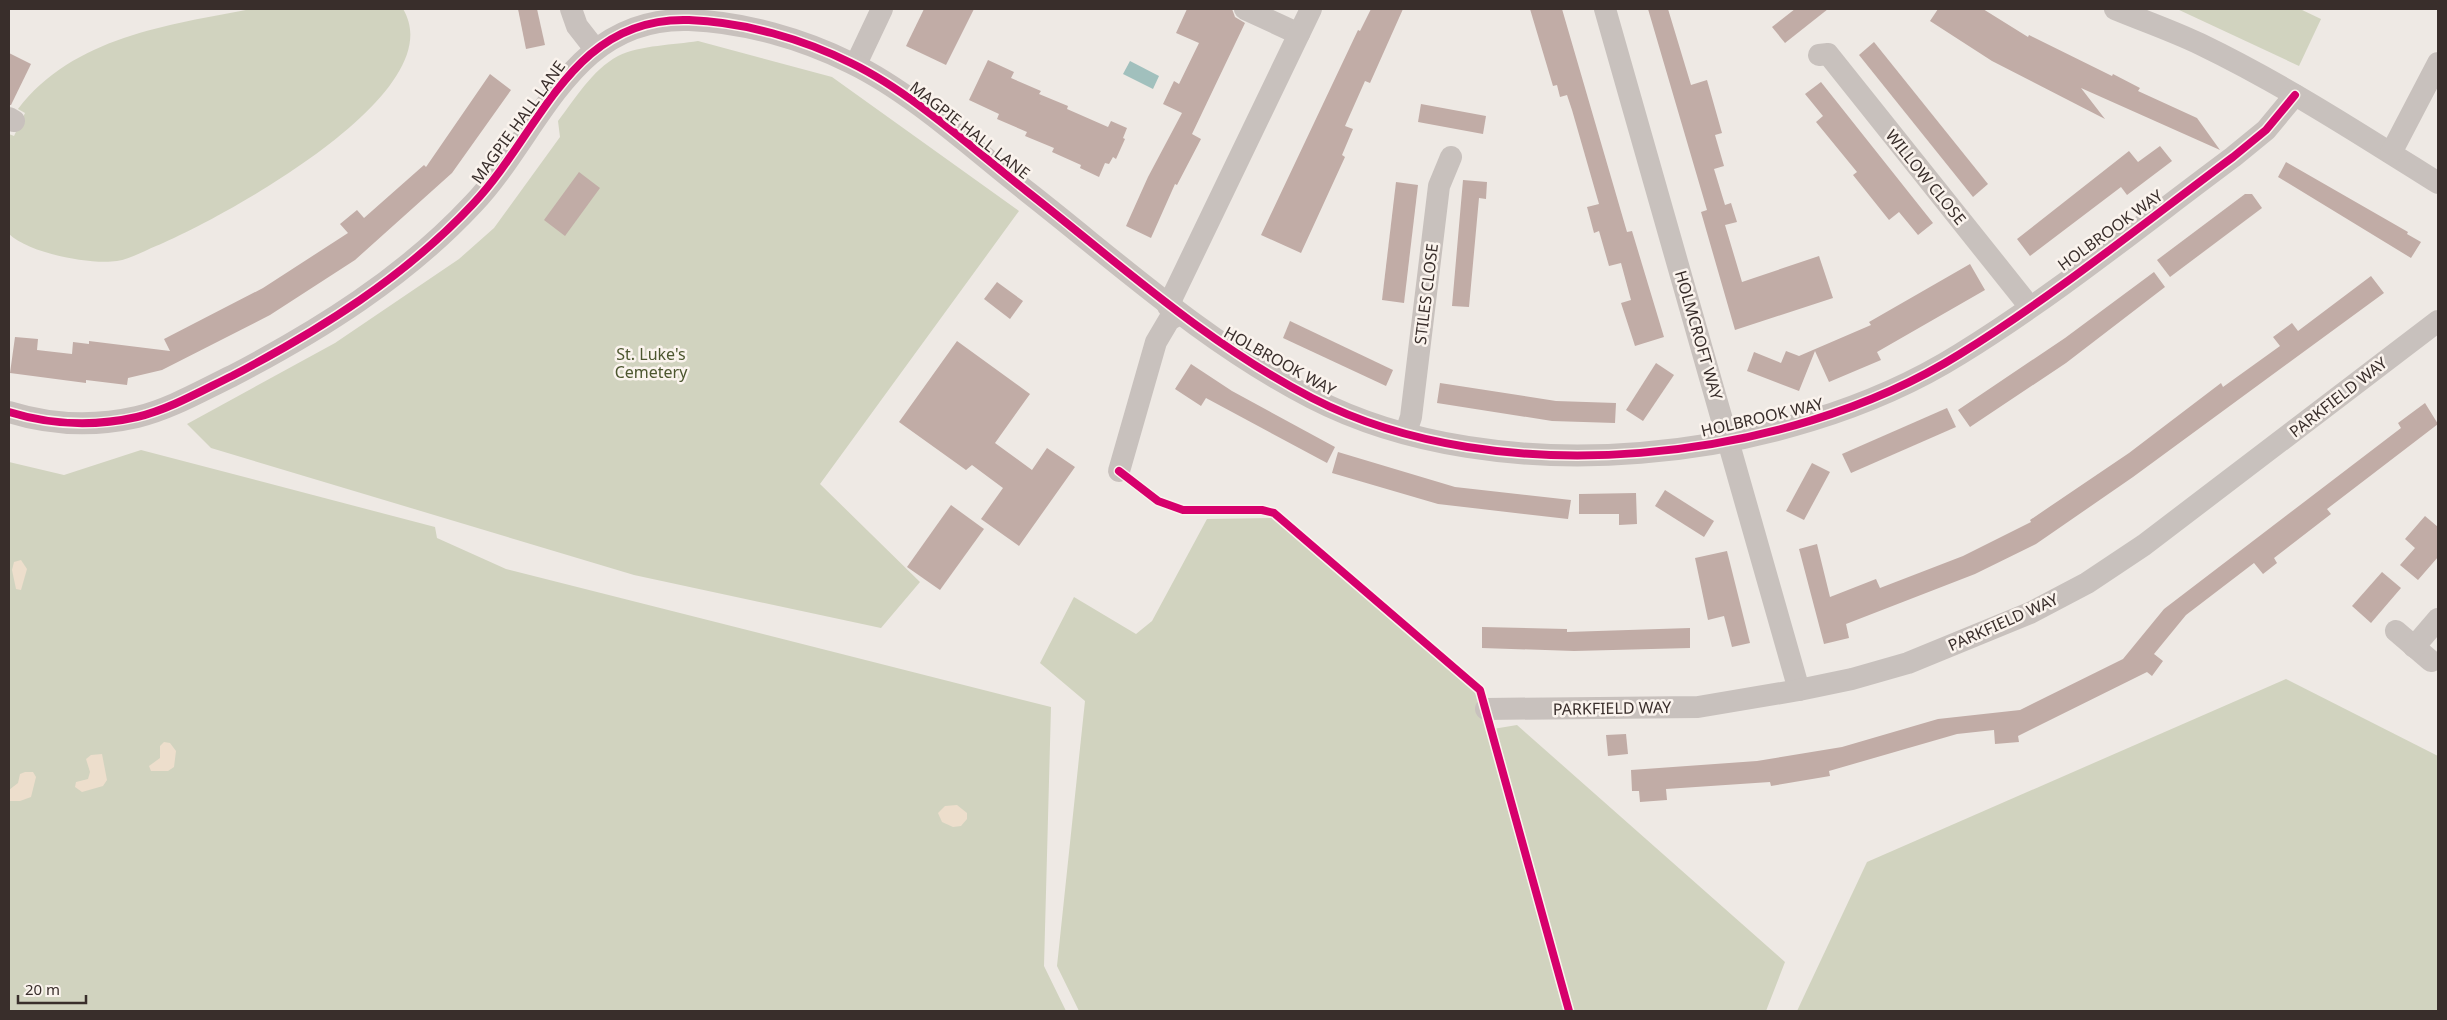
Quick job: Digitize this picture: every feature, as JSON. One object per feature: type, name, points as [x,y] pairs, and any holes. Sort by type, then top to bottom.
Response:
[{"type":"street","points":[[571,9],[577,26],[595,48]]},
{"type":"street","points":[[856,64],[882,9]]},
{"type":"street","points":[[1245,9],[1299,34]]},
{"type":"street","points":[[1119,471],[1156,342],[1169,320],[1311,9]]},
{"type":"street","name":"HOLMCROFT WAY","points":[[1605,9],[1799,690]]},
{"type":"street","points":[[2116,9],[2198,44],[2295,95],[2438,183]]},
{"type":"street","name":"MAGPIE HALL LANE","points":[[9,412],[48,422],[69,423],[99,423],[145,415],[185,399],[224,380],[325,323],[391,280],[451,227],[498,176],[573,69],[595,48],[626,30],[666,21],[687,20],[747,28],[785,37],[856,64],[910,99],[1091,242],[1173,310]]},
{"type":"street","name":"WILLOW CLOSE","points":[[1819,55],[1828,54],[2030,306]]},
{"type":"street","points":[[2391,153],[2438,63]]},
{"type":"street","name":"HOLBROOK WAY","points":[[1173,310],[1218,343],[1316,400],[1406,432],[1476,448],[1548,456],[1619,454],[1729,442],[1786,429],[1845,411],[1884,394],[1957,357],[2030,306],[2233,157],[2266,130],[2295,95]]},
{"type":"street","name":"STILES CLOSE","points":[[1406,432],[1411,417],[1439,186],[1451,157]]},
{"type":"street","name":"PARKFIELD WAY","points":[[1486,709],[1698,707],[1852,679],[1908,663],[2030,613],[2087,583],[2144,545],[2438,321]]},
{"type":"street","points":[[2396,631],[2422,654],[2438,619]]},
{"type":"green space","points":[[251,9],[403,9],[410,43],[395,78],[364,115],[322,150],[274,182],[186,232],[132,257],[105,262],[76,259],[45,252],[18,241],[9,234],[9,134],[14,136],[25,113],[18,109],[40,85],[66,65],[94,50],[124,38],[187,21]]},
{"type":"green space","points":[[2177,9],[2300,9],[2321,19],[2299,66]]},
{"type":"green space","name":"St. Luke's Cemetery","points":[[698,41],[832,77],[1019,211],[820,484],[920,582],[881,628],[634,575],[211,448],[187,424],[335,343],[459,259],[494,228],[560,137],[558,121],[592,77],[609,62],[627,52]]},
{"type":"green space","points":[[141,450],[435,527],[437,538],[506,569],[1051,707],[1044,966],[1066,1011],[9,1011],[9,462],[64,475]]},
{"type":"green space","points":[[1272,518],[1475,690],[1487,730],[1517,725],[1785,962],[1766,1011],[1079,1011],[1057,966],[1085,701],[1040,663],[1074,597],[1136,634],[1152,621],[1207,519]]},
{"type":"green space","points":[[2286,679],[2438,756],[2438,1011],[1797,1011],[1867,862]]},
{"type":"sand","points":[[21,560],[27,569],[21,590],[16,589],[12,570],[14,562]]},
{"type":"sand","points":[[164,742],[170,743],[176,751],[174,767],[168,771],[151,771],[149,766],[160,758],[160,746]]},
{"type":"sand","points":[[102,754],[107,780],[103,786],[82,792],[75,787],[76,782],[88,779],[90,772],[86,759],[91,755]]},
{"type":"sand","points":[[33,772],[36,777],[31,797],[20,801],[10,801],[9,790],[18,783],[20,774]]},
{"type":"sand","points":[[957,805],[967,813],[967,819],[961,826],[953,827],[942,822],[938,813],[945,806]]},
{"type":"water","points":[[1130,61],[1159,76],[1153,89],[1123,74]]},
{"type":"building","points":[[518,9],[537,9],[545,45],[526,49]]},
{"type":"building","points":[[924,9],[974,9],[946,65],[906,46]]},
{"type":"building","points":[[1187,9],[1232,9],[1235,17],[1245,23],[1192,134],[1201,139],[1177,185],[1175,184],[1151,238],[1126,226],[1148,177],[1182,113],[1163,104],[1174,81],[1179,84],[1199,43],[1176,33]]},
{"type":"building","points":[[1371,9],[1403,9],[1370,83],[1365,81],[1345,126],[1353,129],[1342,155],[1345,157],[1301,253],[1261,235],[1358,30],[1360,31]]},
{"type":"building","points":[[1530,9],[1562,9],[1627,232],[1632,231],[1664,337],[1635,346],[1621,303],[1631,300],[1621,263],[1609,266],[1599,231],[1594,233],[1587,207],[1599,204],[1567,95],[1560,97],[1557,85],[1553,86]]},
{"type":"building","points":[[1648,9],[1668,9],[1691,85],[1707,80],[1722,133],[1715,135],[1724,166],[1714,169],[1725,205],[1731,203],[1737,222],[1725,225],[1742,282],[1819,256],[1833,298],[1735,330],[1701,212],[1707,210]]},
{"type":"building","points":[[1795,9],[1828,9],[1785,43],[1772,27]]},
{"type":"building","points":[[1938,9],[1983,9],[2028,37],[2029,35],[2112,76],[2113,74],[2140,88],[2138,91],[2197,118],[2220,150],[2081,88],[2105,119],[1992,61],[1930,21]]},
{"type":"building","points":[[1874,42],[1988,184],[1973,197],[1859,55]]},
{"type":"building","points":[[9,53],[31,64],[11,105],[9,105]]},
{"type":"building","points":[[988,60],[1014,72],[1011,78],[1041,91],[1039,94],[1068,106],[1067,109],[1108,127],[1111,121],[1127,128],[1123,138],[1125,139],[1116,159],[1113,157],[1109,164],[1105,163],[1099,177],[1080,168],[1081,165],[1052,152],[1054,148],[1025,136],[1027,132],[997,119],[999,114],[969,100]]},
{"type":"building","points":[[490,74],[511,90],[452,173],[355,260],[270,315],[162,370],[128,378],[127,385],[86,380],[86,383],[10,373],[15,337],[38,339],[37,350],[72,354],[73,342],[89,344],[89,341],[170,351],[164,339],[263,288],[348,233],[340,224],[357,210],[364,218],[424,165],[426,167]]},
{"type":"building","points":[[1821,82],[1933,223],[1918,235],[1899,212],[1889,220],[1853,175],[1857,172],[1816,122],[1823,116],[1805,94]]},
{"type":"building","points":[[1421,104],[1486,116],[1483,134],[1418,122]]},
{"type":"building","points":[[2160,146],[2172,161],[2127,195],[2121,187],[2030,256],[2017,239],[2129,151],[2138,162]]},
{"type":"building","points":[[2286,162],[2408,232],[2407,234],[2421,242],[2411,258],[2278,177]]},
{"type":"building","points":[[579,172],[600,188],[565,236],[544,220]]},
{"type":"building","points":[[1463,180],[1487,182],[1486,199],[1479,198],[1469,307],[1452,306]]},
{"type":"building","points":[[1396,182],[1418,185],[1404,303],[1382,300]]},
{"type":"building","points":[[2245,194],[2252,194],[2262,208],[2170,277],[2157,260]]},
{"type":"building","points":[[1970,264],[1985,290],[1877,352],[1881,360],[1829,382],[1815,351],[1799,391],[1747,371],[1754,352],[1781,363],[1786,351],[1799,356],[1871,325],[1869,322]]},
{"type":"building","points":[[2154,272],[2165,287],[2066,363],[1970,427],[1958,410],[2065,338]]},
{"type":"building","points":[[2371,276],[2384,293],[2133,477],[2036,544],[1975,574],[1846,624],[1849,638],[1824,644],[1799,549],[1817,544],[1830,597],[1876,579],[1880,588],[1963,556],[2031,522],[2030,520],[2129,453],[2221,383],[2223,387],[2280,346],[2273,337],[2292,323],[2298,331]]},
{"type":"building","points":[[997,282],[1023,301],[1010,319],[984,299]]},
{"type":"building","points":[[1290,321],[1393,370],[1386,386],[1283,338]]},
{"type":"building","points":[[957,341],[1030,394],[995,443],[1032,470],[1047,448],[1075,467],[1019,546],[981,519],[1003,488],[972,465],[966,470],[899,422]]},
{"type":"building","points":[[1656,363],[1674,375],[1643,421],[1626,410]]},
{"type":"building","points":[[1191,364],[1232,391],[1335,447],[1327,463],[1206,398],[1201,406],[1175,389]]},
{"type":"building","points":[[1440,383],[1556,401],[1616,403],[1615,423],[1552,421],[1437,403]]},
{"type":"building","points":[[2425,403],[2438,424],[2327,509],[2331,514],[2274,558],[2277,563],[2263,574],[2254,563],[2186,615],[2154,654],[2163,661],[2152,676],[2147,672],[2018,736],[2019,742],[1995,744],[1994,730],[1957,734],[1829,771],[1830,776],[1771,786],[1770,782],[1666,789],[1667,800],[1640,802],[1639,791],[1632,791],[1631,770],[1757,761],[1842,747],[1938,719],[2020,710],[2123,659],[2164,609],[2401,428],[2398,423]]},
{"type":"building","points":[[1947,408],[1956,427],[1851,473],[1842,454]]},
{"type":"building","points":[[1338,452],[1455,487],[1571,500],[1568,519],[1438,504],[1332,473]]},
{"type":"building","points":[[1812,463],[1830,472],[1804,520],[1786,511]]},
{"type":"building","points":[[1665,490],[1714,521],[1704,537],[1655,506]]},
{"type":"building","points":[[1636,493],[1637,524],[1619,525],[1619,514],[1579,514],[1579,494]]},
{"type":"building","points":[[951,505],[984,529],[940,590],[907,567]]},
{"type":"building","points":[[2425,516],[2438,527],[2438,557],[2418,580],[2400,565],[2415,548],[2405,539]]},
{"type":"building","points":[[1727,551],[1750,643],[1732,647],[1724,616],[1708,620],[1695,558]]},
{"type":"building","points":[[2382,572],[2401,588],[2371,623],[2352,606]]},
{"type":"building","points":[[1482,627],[1567,629],[1567,632],[1690,628],[1690,648],[1574,651],[1482,648]]},
{"type":"building","points":[[1626,734],[1628,754],[1608,756],[1606,735]]},
{"type":"cycle path","points":[[9,412],[41,420],[72,423],[104,422],[149,414],[232,376],[329,321],[419,255],[473,204],[497,175],[562,84],[587,57],[615,37],[649,24],[689,20],[710,21],[752,28],[813,46],[874,75],[943,123],[1131,275],[1200,328],[1236,353],[1312,398],[1386,428],[1467,447],[1553,455],[1640,453],[1728,441],[1812,420],[1890,391],[1960,354],[2064,284],[2233,157],[2266,130],[2295,95]]},
{"type":"cycle path","points":[[1119,471],[1158,501],[1183,510],[1262,510],[1274,513],[1480,690],[1569,1011]]}]
